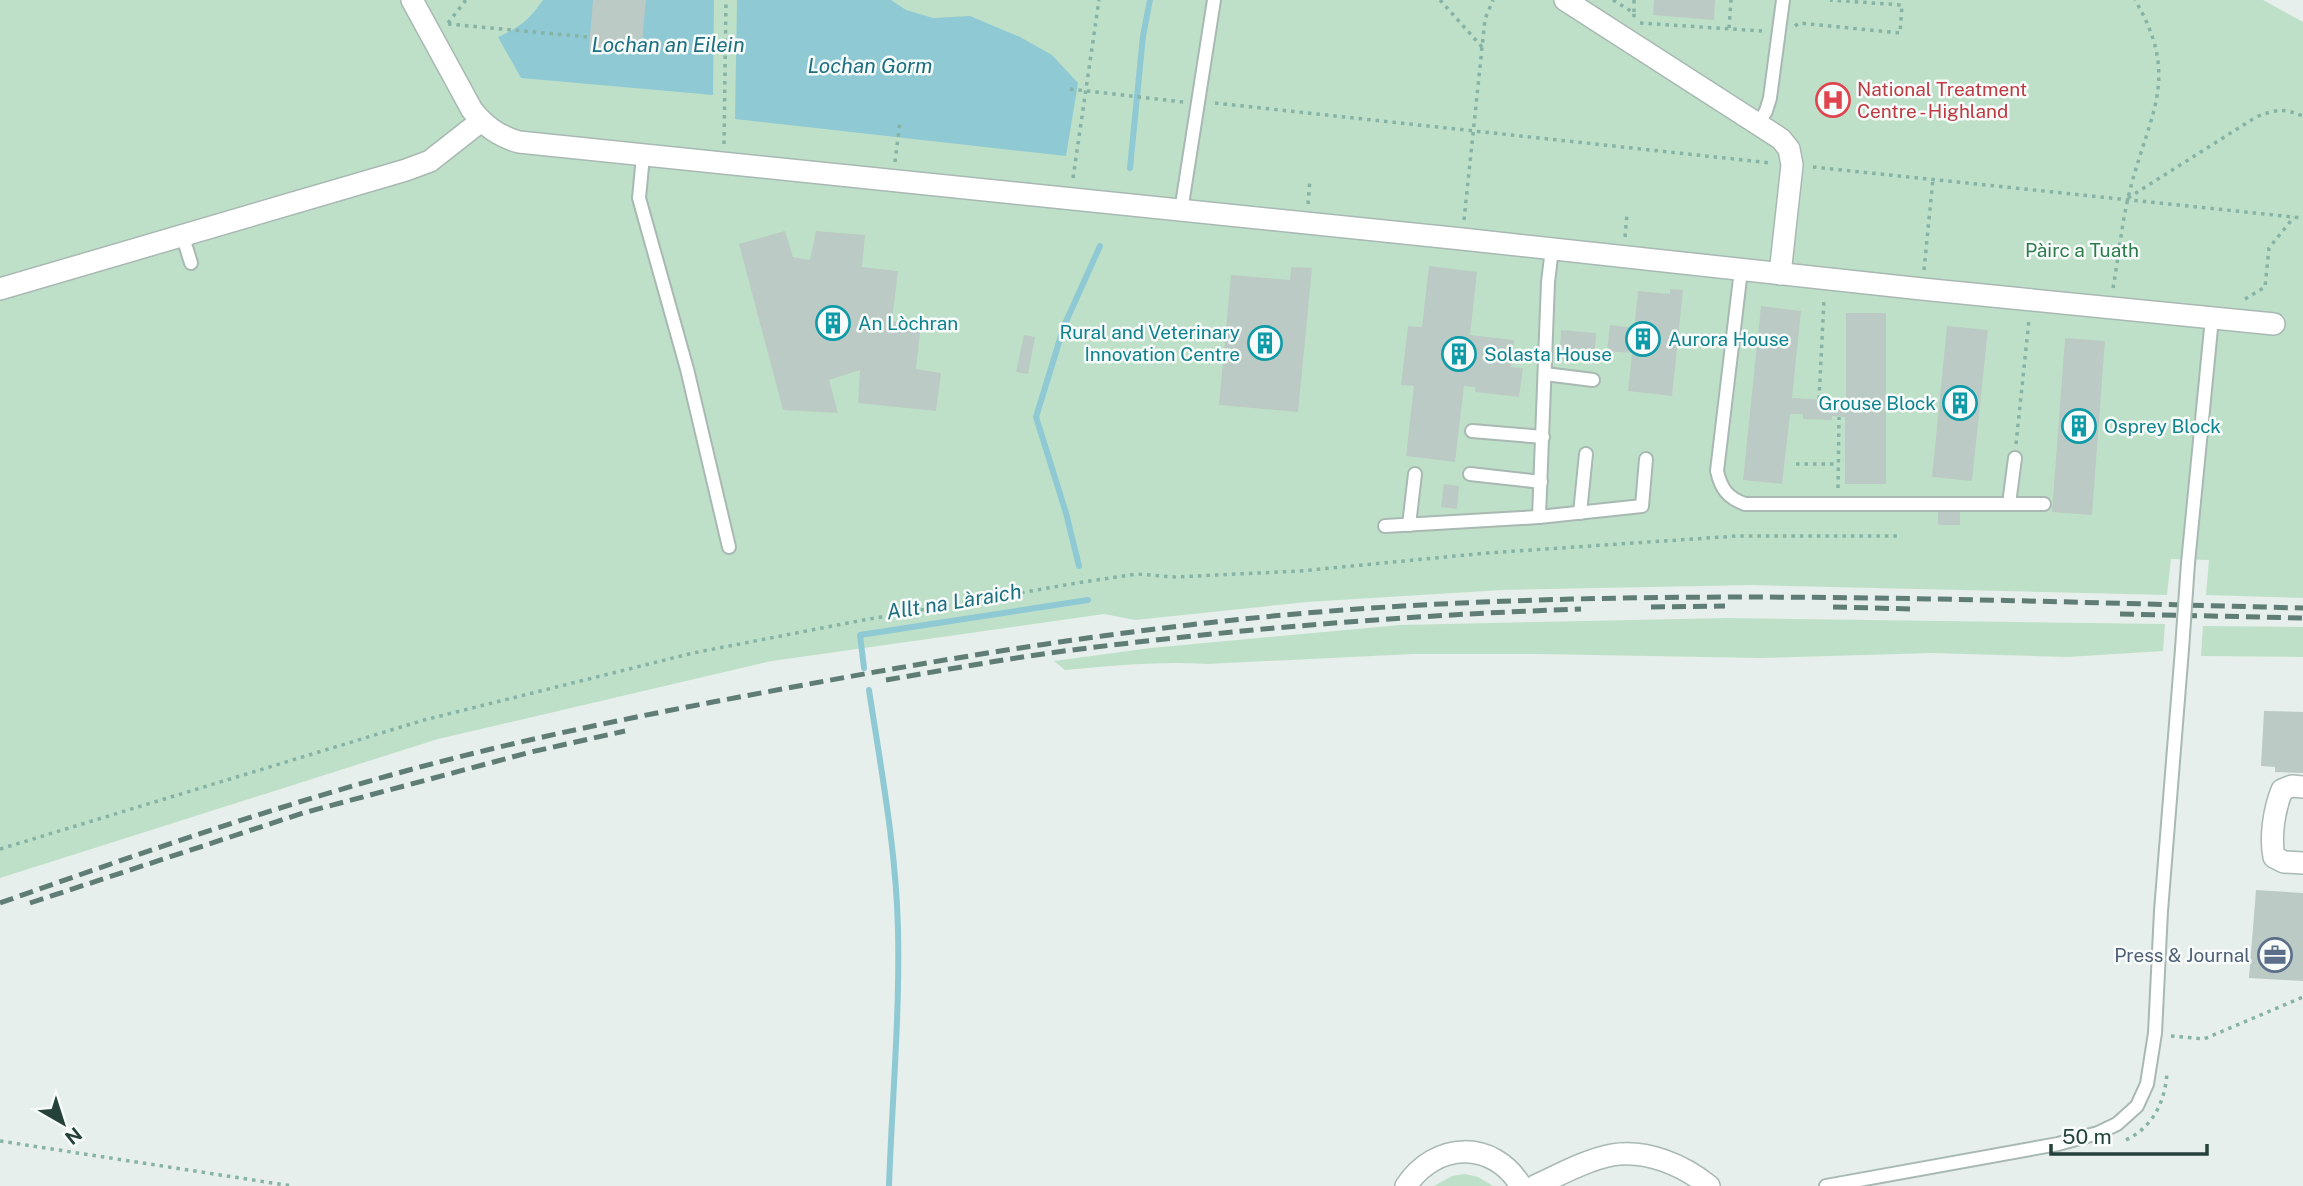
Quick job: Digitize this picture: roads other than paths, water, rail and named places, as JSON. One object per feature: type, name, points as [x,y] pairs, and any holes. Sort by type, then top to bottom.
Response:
[{"type":"street","points":[[412,0],[458,87],[481,121],[500,136],[519,142],[2274,324]]},
{"type":"street","points":[[1565,0],[1781,139],[1789,149],[1791,165],[1780,274]]},
{"type":"street","points":[[0,289],[406,170],[430,161],[481,121]]},
{"type":"street","points":[[2303,787],[2292,786],[2282,790],[2277,802],[2272,847],[2274,858],[2284,862],[2303,863]]},
{"type":"street","points":[[1406,1186],[1415,1173],[1431,1160],[1451,1153],[1469,1152],[1486,1155],[1502,1164],[1521,1186]]},
{"type":"street","points":[[1535,1186],[1594,1161],[1613,1155],[1634,1154],[1674,1164],[1709,1186]]},
{"type":"lane","points":[[1181,211],[1214,0]]},
{"type":"lane","points":[[1758,124],[1770,98],[1783,0]]},
{"type":"lane","points":[[643,156],[639,198],[687,369],[729,547]]},
{"type":"lane","points":[[182,234],[191,263]]},
{"type":"lane","points":[[1539,517],[1548,282],[1552,249]]},
{"type":"lane","points":[[1741,270],[1717,471],[1720,485],[1735,500],[1745,504],[2044,504]]},
{"type":"lane","points":[[1826,1186],[2058,1144],[2098,1133],[2117,1124],[2137,1107],[2147,1084],[2155,1033],[2161,911],[2188,563],[2220,319]]},
{"type":"lane","points":[[1545,374],[1593,380]]},
{"type":"lane","points":[[1472,431],[1543,437]]},
{"type":"lane","points":[[1580,513],[1586,454]]},
{"type":"lane","points":[[2009,504],[2015,457]]},
{"type":"lane","points":[[1384,526],[1539,517],[1642,506],[1646,459]]},
{"type":"lane","points":[[1409,525],[1415,474]]},
{"type":"lane","points":[[1470,474],[1541,482]]},
{"type":"water","name":"Lochan an Eilein","points":[[543,0],[714,0],[713,95],[521,78],[498,37],[524,22]]},
{"type":"water","name":"Lochan Gorm","points":[[737,0],[891,0],[906,10],[933,18],[970,16],[1020,37],[1052,55],[1078,83],[1066,156],[735,119]]},
{"type":"waterway","name":"Allt na Làraich","points":[[1130,168],[1143,36],[1150,0]]},
{"type":"waterway","name":"Allt na Làraich","points":[[1079,566],[1066,513],[1036,417],[1064,326],[1100,246]]},
{"type":"waterway","name":"Allt na Làraich","points":[[864,668],[860,635],[1088,600]]},
{"type":"waterway","points":[[869,690],[897,899],[897,1025],[889,1186]]},
{"type":"railway","points":[[0,903],[292,804],[391,775],[541,737],[949,659],[1185,625],[1422,605],[1642,598],[1862,598],[2303,608]]},
{"type":"railway","points":[[1651,607],[1725,606]]},
{"type":"railway","points":[[1833,607],[1914,609]]},
{"type":"railway","points":[[886,680],[1042,654],[1193,636],[1387,619],[1581,609]]},
{"type":"railway","points":[[2120,614],[2303,618]]},
{"type":"railway","points":[[30,903],[303,813],[531,752],[625,731]]},
{"type":"place","name":"National Treatment Centre - Highland","points":[[1833,100]]},
{"type":"place","name":"An Lòchran","points":[[833,323]]},
{"type":"place","name":"Aurora House","points":[[1643,339]]},
{"type":"place","name":"Rural and Veterinary Innovation Centre","points":[[1265,343]]},
{"type":"place","name":"Solasta House","points":[[1459,354]]},
{"type":"place","name":"Grouse Block","points":[[1960,403]]},
{"type":"place","name":"Osprey Block","points":[[2079,426]]},
{"type":"place","name":"Press & Journal","points":[[2275,955]]},
{"type":"park label","name":"Pàirc a Tuath","points":[[2082,250]]}]
